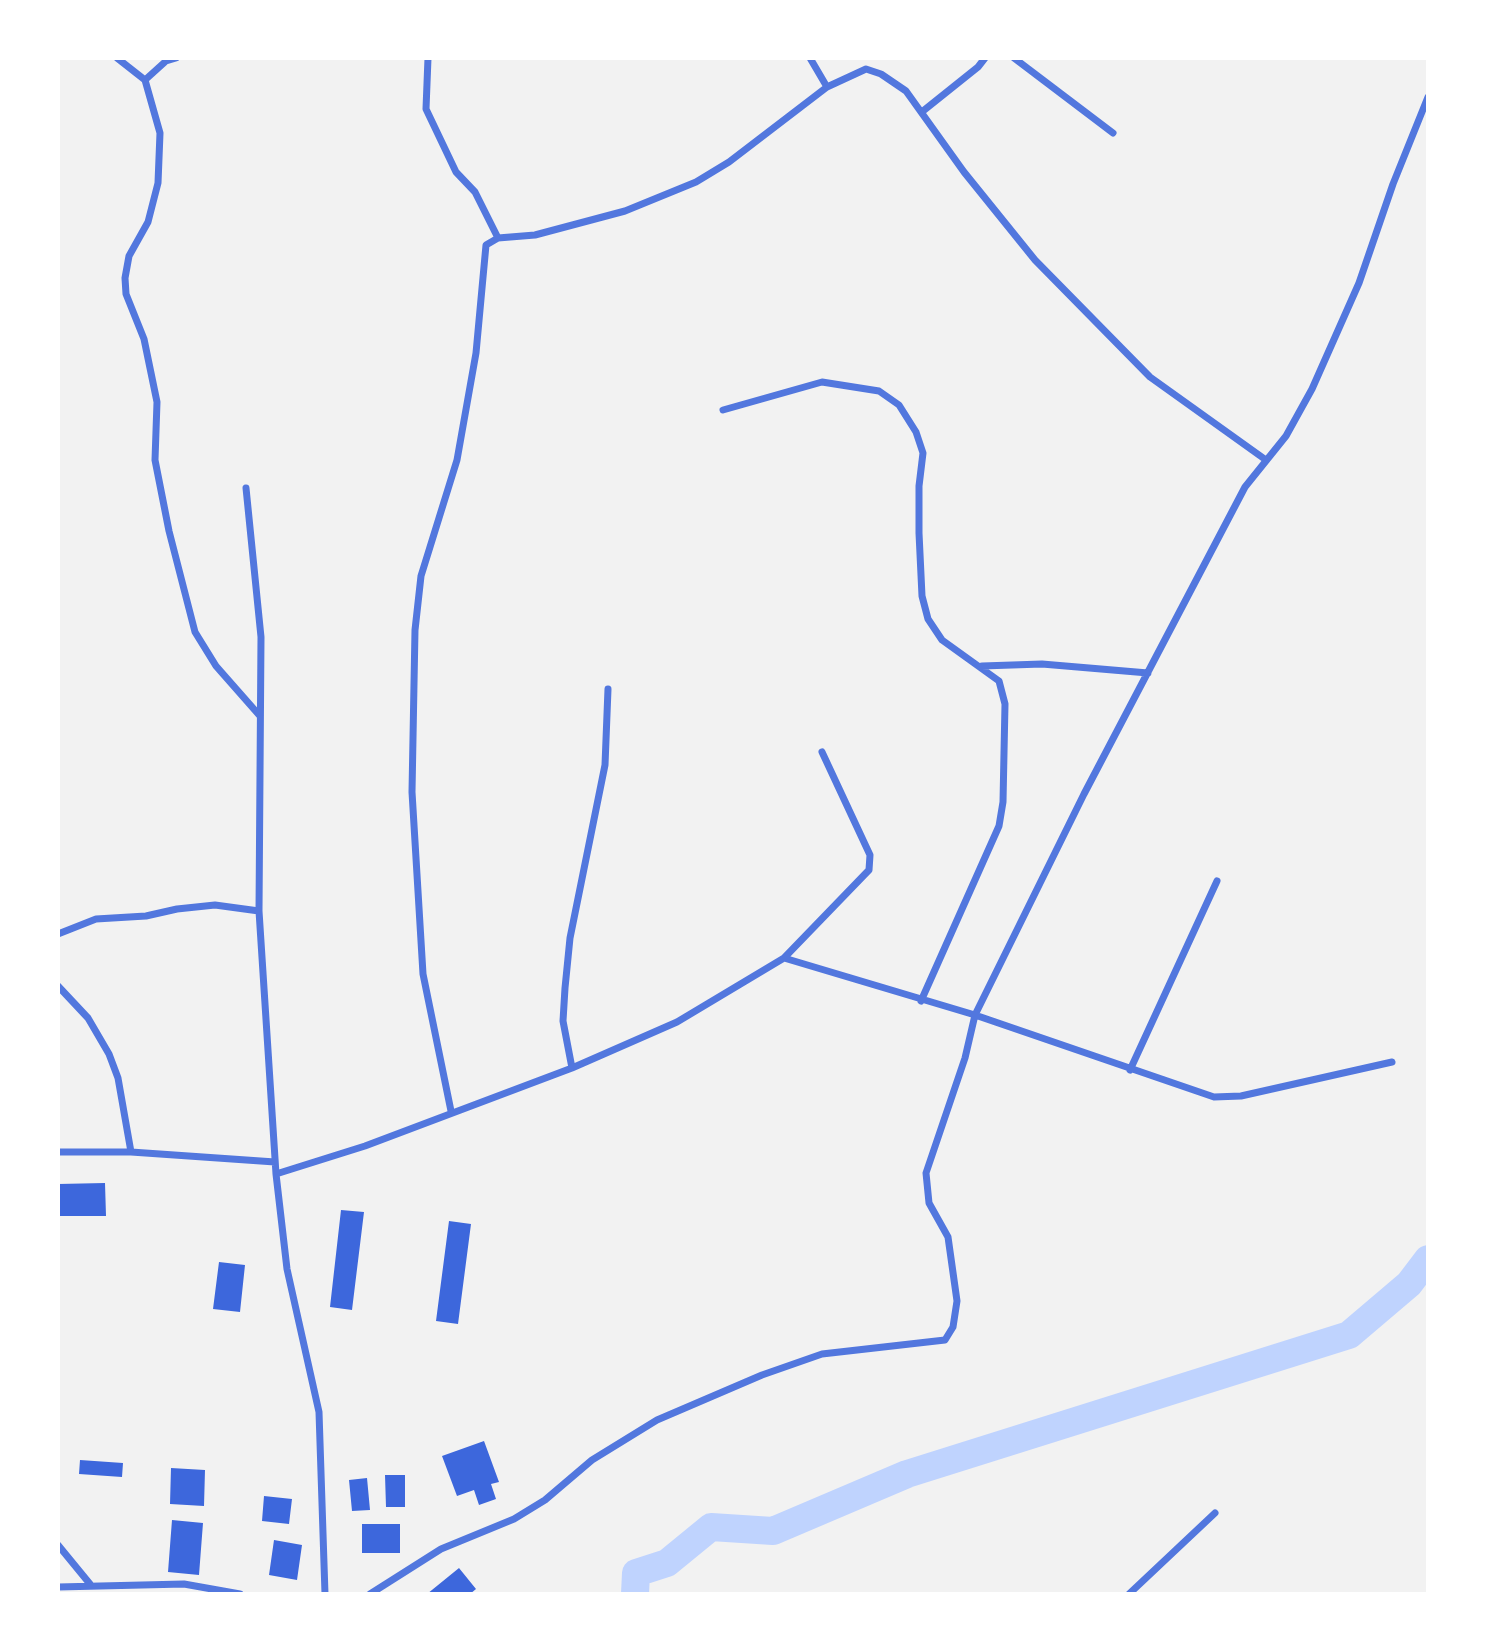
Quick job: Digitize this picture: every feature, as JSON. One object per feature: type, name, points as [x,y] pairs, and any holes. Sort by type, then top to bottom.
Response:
[{"type":"street","points":[[117,58],[145,80],[160,133],[158,183],[148,222],[129,256],[125,278],[126,294],[144,339],[157,402],[155,460],[195,632],[216,666],[261,717]]},
{"type":"street","points":[[145,80],[166,61],[176,58]]},
{"type":"street","points":[[428,58],[426,109],[456,172],[475,192],[498,238]]},
{"type":"street","points":[[810,58],[827,87]]},
{"type":"street","points":[[923,111],[978,68],[985,58]]},
{"type":"street","points":[[1014,58],[1114,133]]},
{"type":"street","points":[[450,1111],[423,974],[412,792],[415,630],[421,576],[457,460],[476,353],[486,245],[498,238],[535,234],[625,211],[696,182],[729,162],[827,87],[866,69],[881,74],[906,91],[923,111],[964,172],[1035,260],[1150,377],[1266,460]]},
{"type":"street","points":[[370,1594],[429,1556],[514,1519],[545,1500],[592,1460],[657,1420],[762,1375],[822,1354],[944,1340],[953,1326],[957,1301],[948,1237],[929,1203],[926,1173],[965,1058],[975,1015],[1084,794],[1245,487],[1286,436],[1312,389],[1359,283],[1393,184],[1428,97]]},
{"type":"street","points":[[723,410],[822,382],[879,391],[899,405],[916,432],[923,453],[919,486],[919,533],[922,596],[928,619],[942,640],[960,655],[982,666],[999,681],[1005,704],[1003,802],[999,826],[921,1001]]},
{"type":"street","points":[[246,488],[257,584],[261,717],[259,911],[275,1162],[287,1269],[319,1412],[326,1594]]},
{"type":"street","points":[[982,666],[1042,664],[1148,673]]},
{"type":"street","points":[[572,1068],[563,1021],[565,989],[570,938],[605,765],[608,689]]},
{"type":"street","points":[[276,1174],[365,1146],[450,1111],[572,1068],[677,1022],[769,963],[784,958],[869,870],[870,855],[822,752]]},
{"type":"street","points":[[1130,1070],[1217,881]]},
{"type":"street","points":[[58,934],[96,919],[146,916],[177,909],[215,905],[259,911]]},
{"type":"street","points":[[784,958],[975,1015],[1213,1097],[1241,1096],[1392,1062]]},
{"type":"street","points":[[58,986],[88,1018],[109,1055],[118,1078],[131,1152]]},
{"type":"street","points":[[58,1153],[131,1152],[275,1162]]},
{"type":"street","points":[[1129,1594],[1215,1513]]},
{"type":"street","points":[[58,1545],[90,1584]]},
{"type":"street","points":[[58,1587],[90,1584],[184,1584],[240,1594]]},
{"type":"building","points":[[105,1183],[106,1216],[58,1216],[58,1184]]},
{"type":"building","points":[[341,1210],[364,1212],[352,1310],[330,1307]]},
{"type":"building","points":[[449,1221],[471,1224],[458,1324],[436,1321]]},
{"type":"building","points":[[219,1262],[245,1265],[240,1312],[213,1309]]},
{"type":"building","points":[[484,1441],[499,1482],[491,1484],[496,1499],[479,1505],[474,1490],[457,1496],[442,1456]]},
{"type":"building","points":[[80,1460],[123,1463],[122,1477],[79,1474]]},
{"type":"building","points":[[171,1468],[205,1470],[204,1506],[170,1504]]},
{"type":"building","points":[[385,1475],[405,1475],[405,1507],[386,1507]]},
{"type":"building","points":[[367,1478],[370,1510],[352,1511],[349,1480]]},
{"type":"building","points":[[264,1496],[292,1499],[289,1524],[262,1521]]},
{"type":"building","points":[[172,1520],[203,1523],[199,1575],[168,1572]]},
{"type":"building","points":[[362,1524],[400,1524],[400,1553],[362,1553]]},
{"type":"building","points":[[274,1540],[302,1545],[297,1580],[269,1575]]},
{"type":"building","points":[[459,1568],[476,1589],[470,1594],[427,1594]]},
{"type":"waterway","points":[[635,1594],[636,1573],[667,1563],[711,1527],[773,1531],[907,1474],[1349,1335],[1409,1284],[1428,1259]]}]
